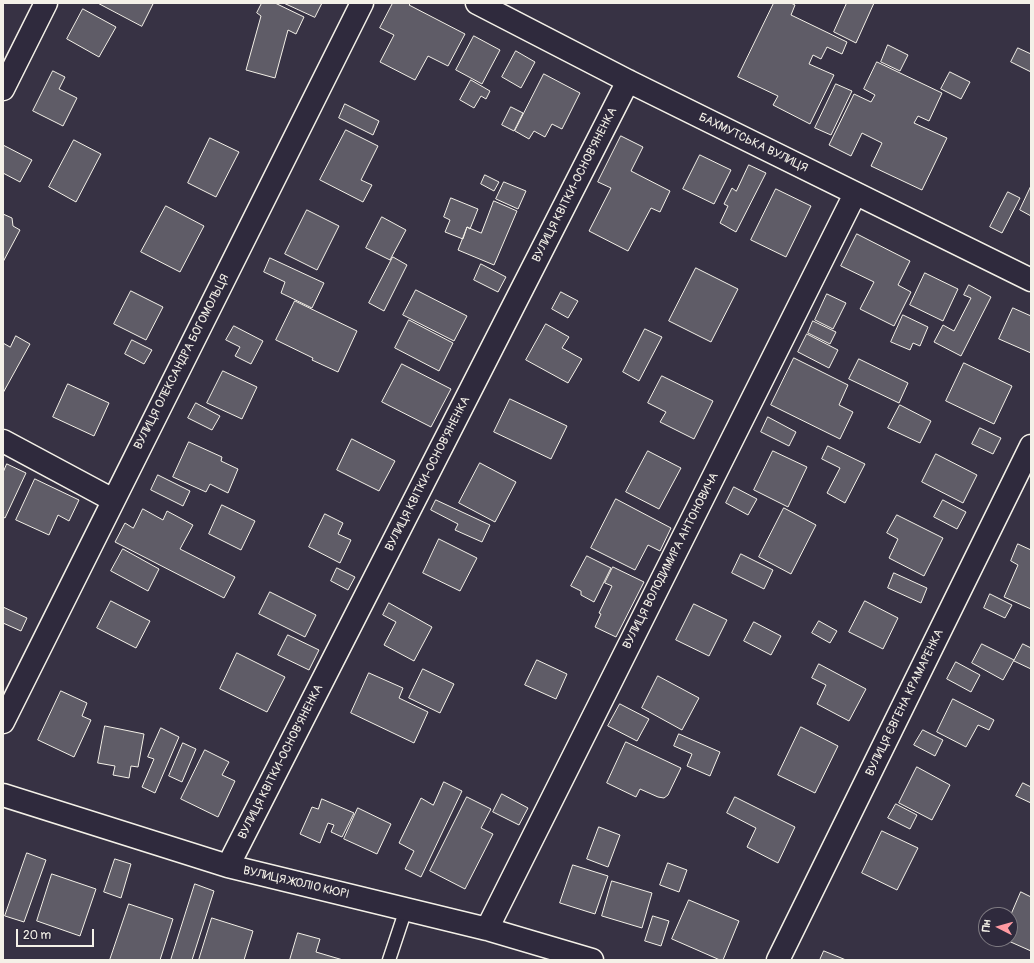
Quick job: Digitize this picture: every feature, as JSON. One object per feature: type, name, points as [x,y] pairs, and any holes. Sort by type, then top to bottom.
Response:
[{"type":"street","points":[[3,89],[46,3]]},
{"type":"street","name":"ВУЛИЦЯ ОЛЕКСАНДРА БОГОМОЛЬЦЯ","points":[[3,722],[112,500],[362,3]]},
{"type":"street","name":"БАХМУТСЬКА ВУЛИЦЯ","points":[[477,3],[628,81],[854,194],[1031,280]]},
{"type":"street","name":"ВУЛИЦЯ КВІТКИ-ОСНОВ'ЯНЕНКА","points":[[228,866],[628,81]]},
{"type":"street","name":"ВУЛИЦЯ ВОЛОДИМИРА АНТОНОВИЧА","points":[[487,929],[854,194]]},
{"type":"street","points":[[3,441],[112,500]]},
{"type":"street","name":"ВУЛИЦЯ ЄВГЕНА КРАМАРЕНКА","points":[[778,960],[1031,446]]},
{"type":"street","name":"ВУЛИЦЯ ЖОЛІО КЮРІ","points":[[3,795],[228,866],[487,929],[592,960]]},
{"type":"lane","points":[[389,960],[406,909]]},
{"type":"building","points":[[98,3],[151,3],[153,4],[142,26]]},
{"type":"building","points":[[262,3],[275,3],[304,17],[296,34],[288,30],[275,78],[246,70],[261,16],[257,13]]},
{"type":"building","points":[[284,3],[322,3],[315,17]]},
{"type":"building","points":[[393,3],[411,3],[409,5],[465,34],[448,66],[428,56],[415,80],[380,62],[394,35],[380,28]]},
{"type":"building","points":[[774,3],[791,3],[795,5],[791,15],[847,42],[842,54],[827,47],[821,59],[813,55],[809,64],[834,75],[810,124],[773,105],[778,96],[738,77]]},
{"type":"building","points":[[847,3],[874,3],[856,43],[834,32]]},
{"type":"building","points":[[83,9],[116,27],[99,57],[67,39]]},
{"type":"building","points":[[474,36],[500,50],[482,84],[456,70]]},
{"type":"building","points":[[888,45],[908,55],[900,71],[881,62]]},
{"type":"building","points":[[1018,48],[1031,54],[1031,72],[1011,62]]},
{"type":"building","points":[[516,51],[535,62],[521,88],[502,77]]},
{"type":"building","points":[[877,62],[942,93],[929,121],[918,116],[914,123],[947,138],[922,190],[871,166],[882,143],[862,133],[851,156],[829,145],[854,94],[871,102],[875,95],[864,89]]},
{"type":"building","points":[[53,71],[65,77],[59,89],[77,98],[63,126],[33,111]]},
{"type":"building","points":[[950,72],[970,82],[961,99],[941,89]]},
{"type":"building","points":[[544,74],[580,93],[562,129],[552,124],[545,137],[534,131],[529,139],[515,131]]},
{"type":"building","points":[[471,80],[490,91],[486,99],[481,96],[474,108],[460,100]]},
{"type":"building","points":[[836,84],[852,91],[831,135],[815,128]]},
{"type":"building","points":[[345,104],[379,121],[373,135],[339,118]]},
{"type":"building","points":[[511,107],[523,113],[514,131],[502,125]]},
{"type":"building","points":[[346,130],[378,146],[361,180],[372,185],[363,202],[320,180]]},
{"type":"building","points":[[621,136],[643,147],[631,171],[670,191],[660,212],[651,208],[628,251],[589,231],[611,188],[598,182]]},
{"type":"building","points":[[210,138],[239,152],[216,197],[188,183]]},
{"type":"building","points":[[74,140],[101,154],[76,202],[49,187]]},
{"type":"building","points":[[3,145],[32,160],[20,182],[3,173]]},
{"type":"building","points":[[700,155],[731,170],[714,204],[683,189]]},
{"type":"building","points":[[749,165],[766,173],[736,232],[720,223],[728,206],[724,204],[732,188],[736,191]]},
{"type":"building","points":[[485,175],[499,182],[494,191],[481,184]]},
{"type":"building","points":[[504,182],[526,191],[518,209],[496,199]]},
{"type":"building","points":[[1031,186],[1031,216],[1020,210]]},
{"type":"building","points":[[776,189],[811,206],[786,257],[751,240]]},
{"type":"building","points":[[1008,192],[1020,198],[1002,233],[990,227]]},
{"type":"building","points":[[451,198],[478,209],[470,229],[467,227],[463,239],[445,232],[450,220],[444,217]]},
{"type":"building","points":[[494,201],[517,211],[494,265],[458,250],[467,227],[481,233]]},
{"type":"building","points":[[166,206],[204,226],[180,272],[141,252]]},
{"type":"building","points":[[307,210],[339,226],[317,270],[285,254]]},
{"type":"building","points":[[3,214],[12,218],[13,226],[20,230],[3,262]]},
{"type":"building","points":[[382,217],[406,230],[390,260],[366,248]]},
{"type":"building","points":[[857,234],[910,261],[898,285],[911,292],[894,326],[860,309],[874,282],[841,266]]},
{"type":"building","points":[[393,257],[407,265],[384,311],[369,303]]},
{"type":"building","points":[[270,258],[324,283],[312,308],[281,293],[285,282],[264,272]]},
{"type":"building","points":[[481,264],[506,277],[498,292],[474,280]]},
{"type":"building","points":[[696,268],[738,289],[711,342],[669,321]]},
{"type":"building","points":[[925,273],[958,289],[943,321],[910,305]]},
{"type":"building","points":[[969,285],[991,297],[961,356],[934,342],[943,325],[954,331],[971,298],[964,295]]},
{"type":"building","points":[[416,290],[467,316],[454,341],[403,315]]},
{"type":"building","points":[[131,291],[163,307],[146,340],[114,324]]},
{"type":"building","points":[[561,292],[578,301],[568,318],[552,309]]},
{"type":"building","points":[[827,294],[846,303],[833,329],[815,320]]},
{"type":"building","points":[[295,301],[357,331],[338,372],[312,360],[313,358],[276,340]]},
{"type":"building","points":[[1013,308],[1031,316],[1031,353],[999,339]]},
{"type":"building","points":[[903,315],[928,327],[920,346],[913,343],[910,350],[891,342]]},
{"type":"building","points":[[409,320],[453,343],[439,371],[395,348]]},
{"type":"building","points":[[813,321],[836,332],[830,344],[808,333]]},
{"type":"building","points":[[546,324],[569,337],[562,348],[582,359],[568,383],[526,360]]},
{"type":"building","points":[[234,326],[263,341],[251,364],[235,356],[240,347],[226,340]]},
{"type":"building","points":[[645,329],[662,337],[639,381],[623,372]]},
{"type":"building","points":[[807,334],[838,350],[829,368],[798,352]]},
{"type":"building","points":[[16,336],[30,344],[3,393],[3,343],[10,347]]},
{"type":"building","points":[[132,340],[152,350],[144,364],[125,354]]},
{"type":"building","points":[[794,358],[848,385],[839,405],[853,412],[840,439],[771,405]]},
{"type":"building","points":[[859,359],[908,383],[899,403],[849,379]]},
{"type":"building","points":[[964,363],[1012,386],[994,424],[946,401]]},
{"type":"building","points":[[402,364],[451,389],[431,427],[382,402]]},
{"type":"building","points":[[223,371],[257,387],[242,419],[207,403]]},
{"type":"building","points":[[662,376],[713,401],[694,439],[660,422],[666,412],[648,403]]},
{"type":"building","points":[[68,384],[109,403],[94,436],[53,417]]},
{"type":"building","points":[[510,399],[567,426],[551,459],[494,432]]},
{"type":"building","points":[[196,403],[220,416],[212,430],[188,418]]},
{"type":"building","points":[[900,405],[931,421],[920,443],[888,428]]},
{"type":"building","points":[[768,417],[796,432],[789,446],[761,432]]},
{"type":"building","points":[[980,428],[1001,438],[993,454],[972,444]]},
{"type":"building","points":[[352,439],[395,461],[379,491],[337,470]]},
{"type":"building","points":[[189,442],[222,457],[221,461],[238,469],[228,493],[210,484],[206,492],[173,477]]},
{"type":"building","points":[[828,446],[865,464],[845,503],[827,493],[840,468],[822,459]]},
{"type":"building","points":[[648,451],[681,468],[659,509],[626,492]]},
{"type":"building","points":[[773,451],[807,467],[788,507],[754,490]]},
{"type":"building","points":[[936,454],[977,475],[963,503],[922,482]]},
{"type":"building","points":[[480,463],[516,482],[495,522],[459,503]]},
{"type":"building","points":[[7,464],[26,473],[5,518],[3,517],[3,473]]},
{"type":"building","points":[[158,475],[190,491],[183,506],[151,490]]},
{"type":"building","points":[[35,479],[79,500],[69,521],[58,515],[49,535],[16,520]]},
{"type":"building","points":[[734,487],[757,499],[748,515],[726,503]]},
{"type":"building","points":[[616,499],[671,528],[660,551],[648,545],[635,570],[591,548]]},
{"type":"building","points":[[436,500],[490,525],[482,542],[455,530],[458,524],[431,510]]},
{"type":"building","points":[[943,500],[966,512],[957,529],[934,517]]},
{"type":"building","points":[[222,505],[255,521],[241,550],[209,534]]},
{"type":"building","points":[[784,508],[816,525],[791,574],[759,557]]},
{"type":"building","points":[[143,509],[163,520],[167,511],[193,525],[180,549],[235,577],[224,598],[115,542],[125,523],[133,528]]},
{"type":"building","points":[[325,514],[343,523],[338,534],[351,540],[340,563],[309,547]]},
{"type":"building","points":[[897,515],[943,538],[924,576],[889,558],[898,539],[887,533]]},
{"type":"building","points":[[439,539],[477,558],[460,591],[423,573]]},
{"type":"building","points":[[1018,544],[1031,550],[1031,609],[1004,597],[1018,565],[1011,561]]},
{"type":"building","points":[[123,549],[159,569],[148,591],[111,571]]},
{"type":"building","points":[[741,554],[773,570],[764,589],[732,573]]},
{"type":"building","points":[[587,556],[611,568],[594,602],[581,595],[581,591],[571,586]]},
{"type":"building","points":[[613,567],[644,582],[616,637],[595,627],[601,614],[599,613],[612,586],[605,583]]},
{"type":"building","points":[[337,568],[355,577],[348,590],[331,581]]},
{"type":"building","points":[[894,573],[927,588],[921,603],[888,588]]},
{"type":"building","points":[[270,592],[316,615],[305,637],[259,614]]},
{"type":"building","points":[[990,594],[1012,605],[1005,618],[984,608]]},
{"type":"building","points":[[111,601],[150,621],[136,648],[97,628]]},
{"type":"building","points":[[865,601],[898,618],[883,649],[849,632]]},
{"type":"building","points":[[389,603],[432,627],[414,661],[384,645],[396,622],[383,615]]},
{"type":"building","points":[[694,604],[727,620],[709,656],[676,640]]},
{"type":"building","points":[[3,607],[27,618],[21,631],[3,623]]},
{"type":"building","points":[[819,621],[837,631],[830,643],[812,633]]},
{"type":"building","points":[[754,622],[781,636],[771,655],[744,641]]},
{"type":"building","points":[[288,635],[319,650],[309,670],[278,655]]},
{"type":"building","points":[[982,644],[1014,660],[1003,680],[972,663]]},
{"type":"building","points":[[1023,644],[1031,648],[1031,669],[1014,661]]},
{"type":"building","points":[[237,653],[285,677],[267,712],[220,689]]},
{"type":"building","points":[[537,660],[567,674],[556,699],[525,685]]},
{"type":"building","points":[[956,662],[980,675],[971,692],[947,679]]},
{"type":"building","points":[[819,664],[866,689],[849,721],[817,704],[826,685],[812,678]]},
{"type":"building","points":[[423,669],[454,684],[440,713],[409,698]]},
{"type":"building","points":[[369,673],[403,688],[399,698],[428,712],[414,743],[351,713]]},
{"type":"building","points":[[658,676],[699,698],[682,730],[642,708]]},
{"type":"building","points":[[61,691],[87,703],[82,716],[91,720],[74,757],[38,740]]},
{"type":"building","points":[[953,699],[994,720],[989,730],[978,725],[966,747],[937,732]]},
{"type":"building","points":[[620,704],[649,719],[637,741],[608,726]]},
{"type":"building","points":[[105,726],[144,734],[138,767],[131,766],[129,778],[113,775],[115,766],[98,763]]},
{"type":"building","points":[[801,727],[838,746],[815,793],[778,775]]},
{"type":"building","points":[[161,728],[179,737],[155,793],[142,787],[154,759],[148,757]]},
{"type":"building","points":[[923,730],[943,740],[935,756],[914,745]]},
{"type":"building","points":[[679,734],[720,752],[710,776],[687,766],[692,754],[674,746]]},
{"type":"building","points":[[626,742],[681,768],[668,795],[664,798],[640,789],[636,797],[607,783]]},
{"type":"building","points":[[183,743],[196,749],[182,782],[169,776]]},
{"type":"building","points":[[205,750],[229,762],[222,775],[235,781],[218,817],[181,799]]},
{"type":"building","points":[[917,767],[950,785],[932,820],[899,803]]},
{"type":"building","points":[[444,782],[462,791],[421,877],[405,869],[414,851],[399,843],[421,798],[433,805]]},
{"type":"building","points":[[1023,783],[1031,787],[1031,803],[1016,796]]},
{"type":"building","points":[[502,794],[528,808],[519,825],[493,812]]},
{"type":"building","points":[[467,797],[491,809],[481,828],[493,834],[465,889],[430,871]]},
{"type":"building","points":[[735,797],[795,827],[778,863],[747,847],[756,828],[727,813]]},
{"type":"building","points":[[322,799],[354,813],[342,837],[331,832],[334,825],[328,823],[320,843],[300,834],[312,807],[318,809]]},
{"type":"building","points":[[896,804],[917,815],[910,829],[888,818]]},
{"type":"building","points":[[358,808],[391,824],[377,854],[344,839]]},
{"type":"building","points":[[599,827],[620,835],[608,867],[587,859]]},
{"type":"building","points":[[882,831],[918,848],[897,890],[862,873]]},
{"type":"building","points":[[27,853],[46,860],[24,922],[5,916]]},
{"type":"building","points":[[115,859],[131,864],[121,898],[104,892]]},
{"type":"building","points":[[668,863],[687,870],[679,892],[660,885]]},
{"type":"building","points":[[573,865],[608,876],[595,914],[560,903]]},
{"type":"building","points":[[52,874],[96,889],[80,936],[37,921]]},
{"type":"building","points":[[612,881],[652,893],[642,928],[602,916]]},
{"type":"building","points":[[195,884],[214,891],[192,960],[171,960]]},
{"type":"building","points":[[1021,892],[1031,897],[1031,951],[1018,945],[1018,907],[1014,907]]},
{"type":"building","points":[[689,900],[739,921],[723,960],[672,939]]},
{"type":"building","points":[[129,904],[173,919],[160,960],[110,960]]},
{"type":"building","points":[[653,916],[669,921],[661,946],[645,941]]},
{"type":"building","points":[[212,918],[253,931],[244,960],[199,960]]},
{"type":"building","points":[[298,933],[320,939],[316,952],[343,960],[290,960]]},
{"type":"building","points":[[824,951],[846,960],[820,960]]}]
